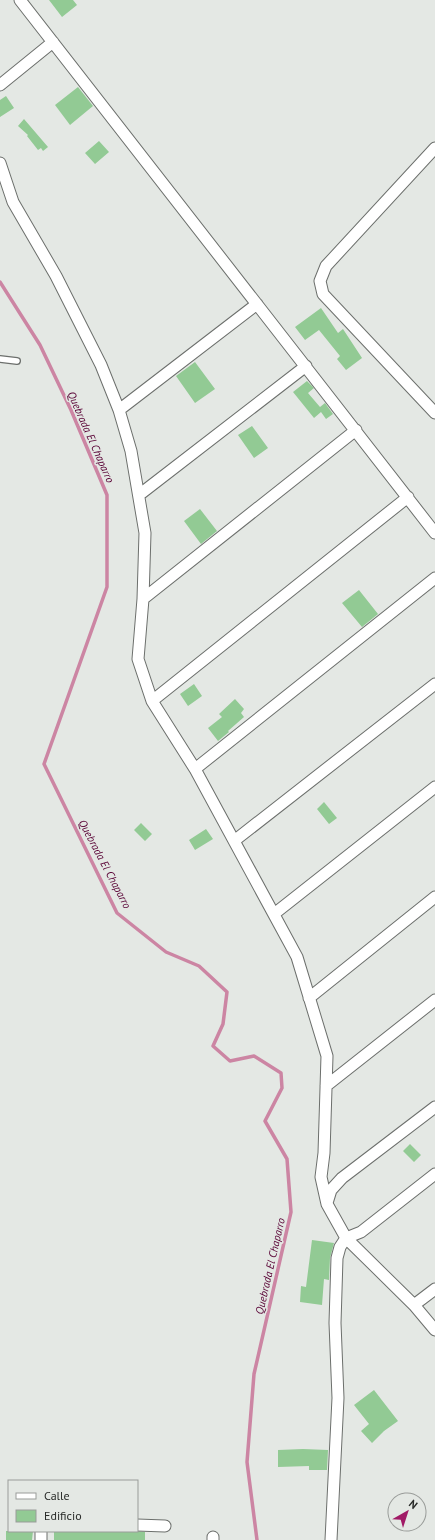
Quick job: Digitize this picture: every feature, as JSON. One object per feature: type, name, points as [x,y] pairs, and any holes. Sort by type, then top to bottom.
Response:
[{"type":"street","points":[[20,0],[435,533]]},
{"type":"street","points":[[0,85],[53,42]]},
{"type":"street","points":[[435,148],[326,266],[320,281],[323,294],[435,413]]},
{"type":"street","points":[[0,163],[13,202],[56,276],[102,365],[119,410],[132,451],[145,533],[143,599],[138,659],[152,701],[195,769],[274,914],[296,957],[309,998],[327,1056],[324,1153],[321,1177],[327,1204],[346,1238],[414,1305],[435,1330]]},
{"type":"street","points":[[119,410],[257,304]]},
{"type":"street","points":[[139,495],[306,366]]},
{"type":"street","points":[[143,599],[356,430]]},
{"type":"street","points":[[152,701],[408,497]]},
{"type":"street","points":[[195,769],[435,578]]},
{"type":"street","points":[[234,841],[435,684]]},
{"type":"street","points":[[274,914],[435,787]]},
{"type":"street","points":[[309,998],[435,897]]},
{"type":"street","points":[[326,1086],[435,1000]]},
{"type":"street","points":[[327,1204],[331,1190],[342,1178],[435,1107]]},
{"type":"street","points":[[331,1540],[338,1398],[335,1323],[337,1258],[340,1247],[346,1238],[361,1232],[435,1174]]},
{"type":"street","points":[[414,1305],[435,1289]]},
{"type":"street","points":[[138,1525],[165,1526]]},
{"type":"lane","points":[[0,359],[17,361]]},
{"type":"building","points":[[49,0],[73,0],[77,5],[62,17]]},
{"type":"building","points":[[78,87],[93,106],[70,125],[55,105]]},
{"type":"building","points":[[6,96],[14,108],[0,117],[0,100]]},
{"type":"building","points":[[24,119],[48,147],[43,151],[41,148],[38,150],[27,136],[28,135],[18,126]]},
{"type":"building","points":[[99,141],[109,152],[95,164],[85,153]]},
{"type":"building","points":[[321,308],[338,333],[343,329],[362,358],[346,370],[337,359],[340,356],[319,330],[305,340],[295,327]]},
{"type":"building","points":[[195,362],[215,389],[195,403],[176,376]]},
{"type":"building","points":[[307,381],[314,388],[308,393],[320,407],[325,403],[333,414],[326,419],[321,412],[314,418],[293,392]]},
{"type":"building","points":[[252,426],[268,448],[254,458],[238,435]]},
{"type":"building","points":[[200,509],[217,531],[201,544],[184,521]]},
{"type":"building","points":[[359,590],[378,614],[362,627],[342,603]]},
{"type":"building","points":[[194,684],[202,696],[188,706],[180,694]]},
{"type":"building","points":[[235,699],[244,709],[241,713],[244,717],[218,741],[208,728],[222,717],[219,714]]},
{"type":"building","points":[[324,802],[337,818],[329,824],[317,809]]},
{"type":"building","points":[[141,823],[152,834],[145,841],[134,830]]},
{"type":"building","points":[[206,829],[213,839],[195,850],[189,840]]},
{"type":"building","points":[[410,1144],[421,1155],[414,1162],[403,1151]]},
{"type":"building","points":[[312,1240],[334,1243],[330,1258],[329,1280],[324,1279],[322,1305],[300,1302],[301,1286],[306,1287]]},
{"type":"building","points":[[374,1390],[398,1421],[384,1431],[372,1443],[361,1431],[369,1424],[354,1405]]},
{"type":"building","points":[[278,1450],[328,1450],[327,1470],[309,1470],[309,1466],[278,1467]]},
{"type":"building","points":[[6,1531],[33,1532],[32,1540],[6,1540]]},
{"type":"building","points":[[54,1532],[145,1532],[145,1540],[54,1540]]},
{"type":"waterway","name":"Quebrada El Chaparro","points":[[0,282],[40,345],[71,410],[107,495],[107,587],[44,764],[117,913],[166,952],[199,966],[227,992],[223,1024],[213,1046],[230,1061],[254,1056],[281,1073],[282,1088],[265,1121],[287,1159],[291,1212],[254,1374],[247,1462],[257,1540]]}]
